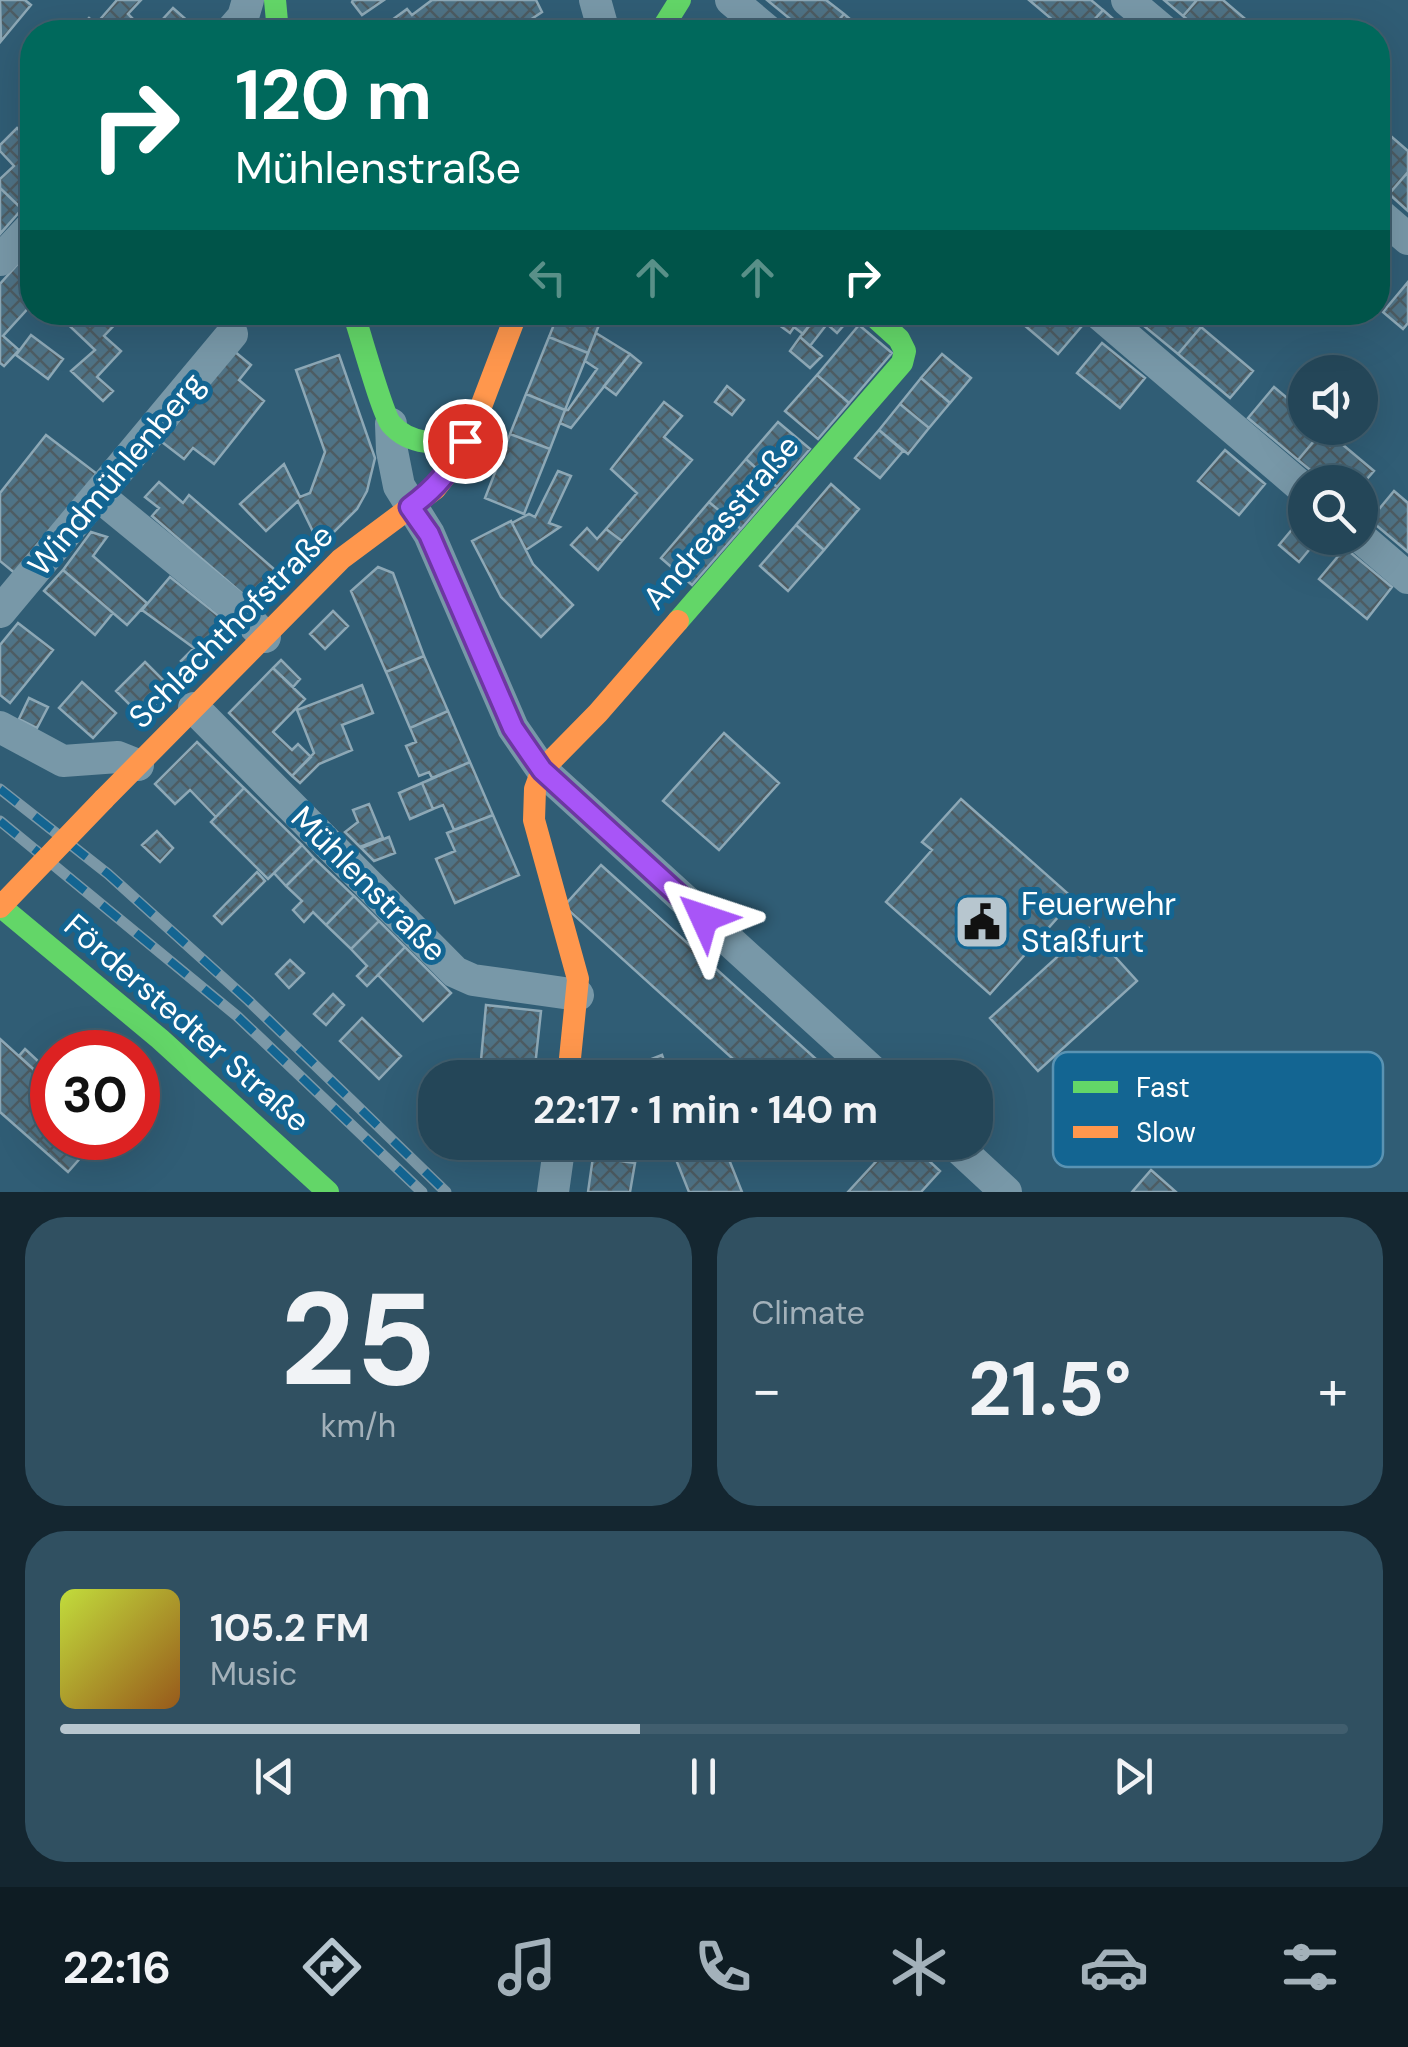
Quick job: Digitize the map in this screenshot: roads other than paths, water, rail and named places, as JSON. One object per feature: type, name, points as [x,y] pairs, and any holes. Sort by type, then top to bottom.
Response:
[{"type":"street","points":[[731,0],[755,20]]},
{"type":"street","points":[[1127,0],[1151,20]]},
{"type":"street","points":[[0,260],[20,239]]},
{"type":"street","points":[[357,325],[391,424],[398,486],[429,534],[513,728],[542,770],[860,1060]]},
{"type":"street","points":[[410,507],[435,489],[453,466],[512,325]]},
{"type":"street","name":"Andreasstraße","points":[[542,770],[598,713],[902,363],[905,351],[884,325]]},
{"type":"street","points":[[1112,325],[1288,475]]},
{"type":"street","name":"Windmühlenberg","points":[[0,612],[232,334]]},
{"type":"street","points":[[391,424],[414,439],[433,445],[465,441]]},
{"type":"street","points":[[99,496],[265,636]]},
{"type":"street","name":"Schlachthofstraße","points":[[0,907],[341,560],[410,507]]},
{"type":"street","points":[[1378,552],[1408,578]]},
{"type":"street","name":"Mühlenstraße","points":[[194,708],[456,972],[473,980],[578,996]]},
{"type":"street","points":[[0,728],[63,761],[118,757],[138,765]]},
{"type":"street","points":[[542,770],[535,789],[534,820],[574,965],[578,996],[570,1060]]},
{"type":"street","name":"Förderstedter Straße","points":[[0,907],[160,1039],[328,1192]]},
{"type":"street","points":[[554,1192],[558,1160]]},
{"type":"street","points":[[971,1160],[1006,1192]]},
{"type":"railway","points":[[0,789],[108,874],[249,1001],[446,1192]]},
{"type":"railway","points":[[0,821],[237,1016],[422,1192]]},
{"type":"place","name":"Feuerwehr Staßfurt","points":[[982,922]]}]
